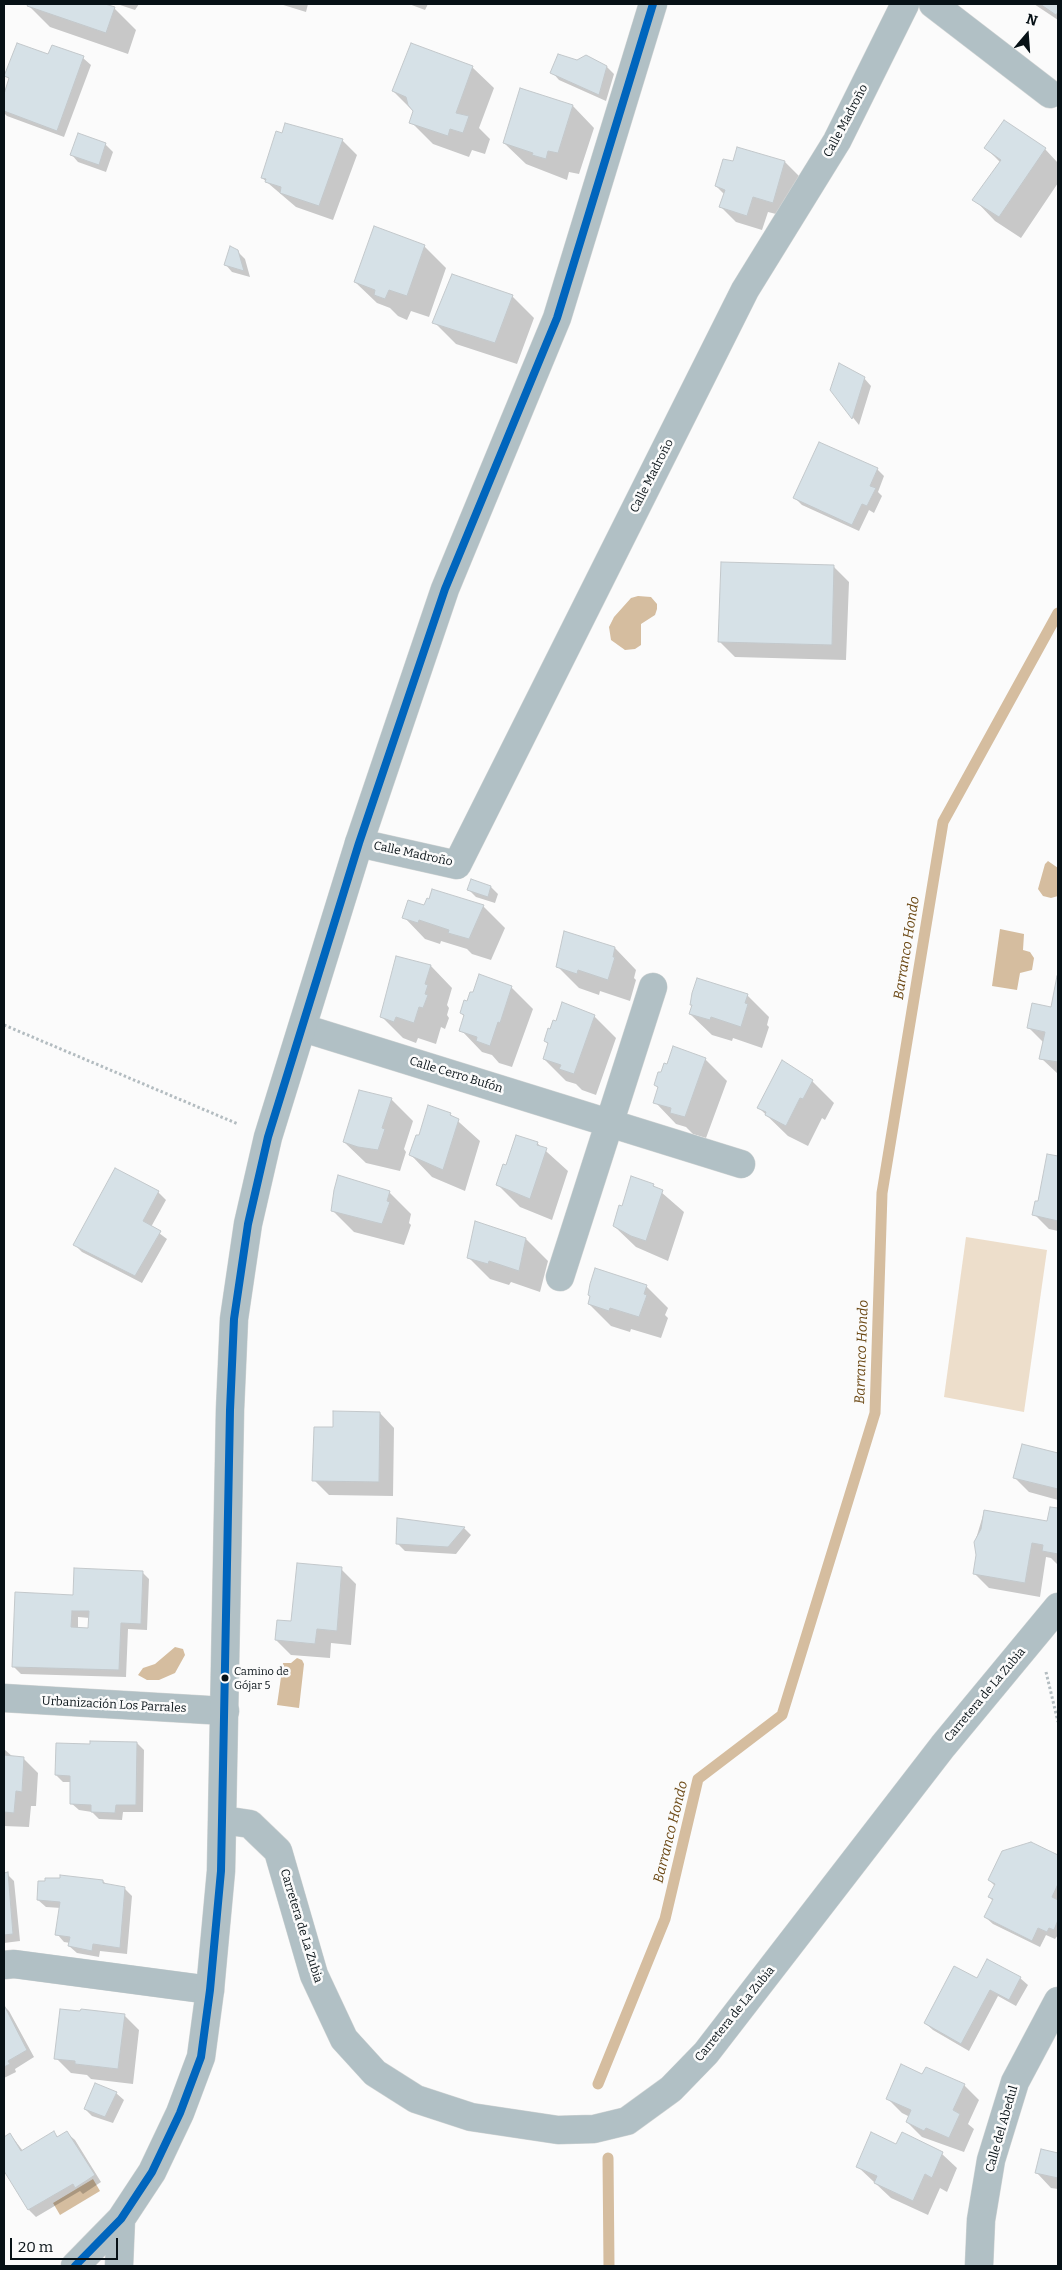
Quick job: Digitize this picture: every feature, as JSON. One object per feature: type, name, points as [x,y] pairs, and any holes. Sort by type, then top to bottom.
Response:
[{"type":"street","points":[[75,2266],[121,2219],[152,2172],[180,2113],[201,2057],[210,1990],[221,1871],[230,1410],[234,1319],[248,1224],[268,1137],[359,843],[445,589],[557,318],[653,4]]},
{"type":"street","name":"Calle Madroño","points":[[359,843],[457,865],[745,290],[837,141],[905,4]]},
{"type":"street","points":[[933,4],[1050,94]]},
{"type":"street","points":[[560,1277],[653,987]]},
{"type":"street","name":"Calle Cerro Bufón","points":[[303,1028],[741,1164]]},
{"type":"street","name":"Carretera de La Zubia","points":[[223,1820],[250,1824],[278,1851],[314,1975],[344,2039],[375,2073],[416,2099],[471,2117],[558,2130],[594,2129],[627,2120],[671,2089],[706,2054],[943,1746],[1058,1607]]},
{"type":"street","name":"Urbanización Los Parrales","points":[[4,1698],[225,1711]]},
{"type":"street","points":[[4,1965],[14,1964],[210,1990]]},
{"type":"street","name":"Calle del Abedul","points":[[978,2266],[981,2220],[991,2160],[1015,2082],[1058,2001]]},
{"type":"street","points":[[119,2266],[121,2219]]},
{"type":"path","points":[[4,1025],[268,1137]]},
{"type":"path","points":[[1036,1633],[1058,1722]]},
{"type":"shaded area","points":[[638,596],[651,597],[657,604],[657,609],[655,615],[641,624],[641,645],[635,649],[625,650],[611,640],[609,627],[614,617],[631,598]]},
{"type":"shaded area","points":[[1048,861],[1058,868],[1058,896],[1051,898],[1043,896],[1038,889],[1045,864]]},
{"type":"shaded area","points":[[1000,929],[1024,934],[1023,950],[1030,952],[1034,958],[1032,970],[1020,973],[1017,990],[992,986]]},
{"type":"shaded area","points":[[966,1237],[1047,1250],[1024,1412],[944,1397]]},
{"type":"shaded area","points":[[175,1647],[183,1649],[185,1655],[175,1673],[159,1680],[147,1680],[138,1675],[143,1668],[155,1664]]},
{"type":"shaded area","points":[[297,1658],[302,1660],[304,1664],[299,1708],[277,1705],[283,1663],[291,1663]]},
{"type":"shaded area","points":[[93,2179],[100,2191],[60,2215],[53,2203]]},
{"type":"building","points":[[28,4],[105,4],[115,7],[106,33],[27,6]]},
{"type":"building","points":[[1040,4],[1058,4],[1058,12],[1056,15]]},
{"type":"building","points":[[17,43],[48,54],[52,45],[84,56],[57,131],[4,111],[4,94],[9,78],[4,76]]},
{"type":"building","points":[[411,43],[473,66],[456,113],[469,116],[463,133],[450,129],[448,136],[409,123],[413,111],[408,105],[406,97],[392,91]]},
{"type":"building","points":[[558,54],[577,60],[586,55],[607,66],[599,95],[550,73]]},
{"type":"building","points":[[520,88],[573,105],[558,153],[548,151],[546,159],[503,143]]},
{"type":"building","points":[[1004,120],[1046,148],[999,217],[972,200],[1001,160],[984,148]]},
{"type":"building","points":[[285,123],[343,139],[319,206],[280,193],[281,187],[265,182],[266,179],[261,178],[276,131],[282,133]]},
{"type":"building","points":[[78,133],[106,143],[99,165],[70,155]]},
{"type":"building","points":[[737,147],[785,161],[773,203],[753,197],[747,216],[719,207],[725,190],[715,186],[723,159],[733,161]]},
{"type":"building","points":[[374,226],[425,245],[407,296],[389,290],[385,299],[374,295],[375,290],[354,282]]},
{"type":"building","points":[[230,246],[238,250],[244,271],[224,265]]},
{"type":"building","points":[[452,274],[513,295],[495,343],[432,323]]},
{"type":"building","points":[[839,363],[865,377],[852,419],[830,390]]},
{"type":"building","points":[[819,442],[878,468],[870,486],[876,488],[867,506],[862,504],[852,525],[793,498]]},
{"type":"building","points":[[721,562],[834,565],[832,645],[718,642]]},
{"type":"building","points":[[471,879],[491,886],[488,897],[467,890]]},
{"type":"building","points":[[432,889],[484,905],[469,939],[448,933],[449,930],[419,920],[418,923],[402,918],[408,900],[424,905],[427,898],[429,899]]},
{"type":"building","points":[[564,931],[615,947],[613,957],[615,957],[608,980],[578,970],[577,974],[556,967]]},
{"type":"building","points":[[396,956],[431,965],[425,984],[428,985],[425,994],[428,995],[423,1008],[419,1007],[414,1023],[396,1017],[394,1022],[380,1017]]},
{"type":"building","points":[[479,974],[512,986],[490,1046],[476,1041],[477,1037],[459,1031],[464,1015],[460,1013],[464,1000],[467,1001],[470,992],[473,992]]},
{"type":"building","points":[[1057,976],[1058,1062],[1039,1059],[1045,1032],[1027,1028],[1032,1003],[1051,1007]]},
{"type":"building","points":[[697,978],[748,994],[745,1003],[748,1004],[741,1027],[711,1017],[710,1020],[689,1014],[692,1005],[690,1005],[692,993]]},
{"type":"building","points":[[562,1002],[595,1015],[574,1074],[559,1069],[561,1065],[543,1059],[548,1043],[544,1041],[548,1028],[550,1029],[553,1020],[556,1021]]},
{"type":"building","points":[[673,1046],[706,1058],[685,1117],[670,1113],[671,1108],[653,1103],[658,1087],[654,1085],[658,1072],[661,1072],[664,1063],[667,1064]]},
{"type":"building","points":[[782,1060],[813,1080],[803,1099],[800,1098],[786,1126],[765,1115],[766,1112],[757,1108]]},
{"type":"building","points":[[359,1090],[392,1098],[382,1128],[385,1129],[378,1150],[358,1147],[343,1142]]},
{"type":"building","points":[[428,1105],[451,1113],[450,1115],[459,1119],[443,1170],[409,1155],[416,1135],[419,1135]]},
{"type":"building","points":[[516,1135],[538,1142],[537,1145],[547,1148],[530,1199],[496,1185],[503,1164],[506,1165]]},
{"type":"building","points":[[1047,1154],[1058,1156],[1058,1221],[1032,1215],[1035,1201],[1038,1201]]},
{"type":"building","points":[[115,1168],[159,1191],[143,1221],[161,1231],[135,1276],[73,1245]]},
{"type":"building","points":[[338,1175],[390,1191],[387,1201],[390,1202],[382,1224],[331,1211]]},
{"type":"building","points":[[631,1176],[654,1184],[653,1186],[663,1190],[646,1241],[631,1236],[613,1226],[619,1205],[622,1206]]},
{"type":"building","points":[[475,1221],[526,1238],[519,1271],[489,1261],[488,1264],[467,1258]]},
{"type":"building","points":[[595,1268],[647,1285],[644,1294],[647,1295],[639,1317],[610,1308],[609,1311],[588,1304],[590,1284]]},
{"type":"building","points":[[333,1411],[380,1412],[379,1482],[312,1481],[314,1427],[333,1427]]},
{"type":"building","points":[[1022,1444],[1058,1453],[1058,1489],[1013,1478]]},
{"type":"building","points":[[1050,1507],[1058,1508],[1058,1554],[1042,1551],[1043,1545],[1032,1543],[1025,1583],[973,1574],[976,1555],[974,1542],[981,1529],[984,1510],[1047,1521]]},
{"type":"building","points":[[397,1518],[465,1527],[448,1547],[396,1544]]},
{"type":"building","points":[[297,1563],[342,1567],[337,1631],[317,1629],[315,1644],[275,1640],[277,1620],[291,1621]]},
{"type":"building","points":[[74,1568],[143,1571],[141,1624],[121,1623],[119,1670],[12,1667],[15,1592],[73,1595]],"holes":[[[72,1611],[89,1611],[88,1628],[71,1627]]]},
{"type":"building","points":[[90,1741],[137,1742],[136,1805],[116,1805],[115,1813],[91,1812],[91,1805],[70,1804],[70,1776],[55,1775],[56,1743],[90,1744]]},
{"type":"building","points":[[4,1755],[24,1757],[22,1792],[16,1791],[14,1813],[4,1812]]},
{"type":"building","points":[[1031,1842],[1058,1855],[1058,1884],[1052,1897],[1058,1900],[1058,1920],[1054,1930],[1049,1928],[1047,1932],[1038,1928],[1032,1941],[984,1917],[993,1899],[988,1897],[995,1884],[988,1880],[1002,1851]]},
{"type":"building","points":[[8,1872],[13,1934],[4,1935],[4,1873]]},
{"type":"building","points":[[60,1875],[103,1880],[103,1883],[125,1887],[120,1948],[93,1944],[92,1951],[68,1946],[70,1937],[55,1935],[60,1902],[37,1900],[38,1881],[45,1881],[45,1878],[60,1878]]},
{"type":"building","points":[[987,1959],[1021,1977],[1009,2000],[990,1990],[961,2044],[924,2023],[954,1966],[977,1978]]},
{"type":"building","points":[[4,2005],[27,2050],[8,2061],[10,2064],[4,2067]]},
{"type":"building","points":[[60,2009],[80,2011],[81,2009],[125,2014],[118,2069],[75,2064],[75,2061],[54,2059]]},
{"type":"building","points":[[901,2064],[922,2074],[926,2067],[965,2084],[953,2110],[960,2114],[949,2138],[926,2128],[924,2131],[906,2122],[911,2110],[886,2099]]},
{"type":"building","points":[[95,2083],[117,2092],[105,2117],[84,2109]]},
{"type":"building","points":[[54,2131],[57,2137],[67,2131],[95,2175],[75,2188],[73,2184],[28,2210],[4,2171],[4,2137],[10,2133],[21,2151]]},
{"type":"building","points":[[871,2132],[896,2144],[902,2132],[943,2152],[932,2178],[925,2174],[913,2201],[874,2183],[877,2176],[856,2167]]},
{"type":"building","points":[[1041,2149],[1058,2153],[1058,2178],[1035,2173]]},
{"type":"waterway","name":"Barranco Hondo","points":[[598,2084],[665,1919],[698,1779],[782,1715],[875,1413],[882,1193],[943,822],[1058,613]]},
{"type":"waterway","name":"Barranco Hondo","points":[[608,2158],[609,2266]]},
{"type":"transit line","points":[[75,2266],[121,2219],[152,2172],[180,2113],[201,2057],[210,1990],[221,1871],[230,1410],[234,1319],[248,1224],[268,1137],[359,843],[445,589],[557,318],[653,4]]},
{"type":"place","name":"Camino de Gójar 5","points":[[225,1678]]}]
